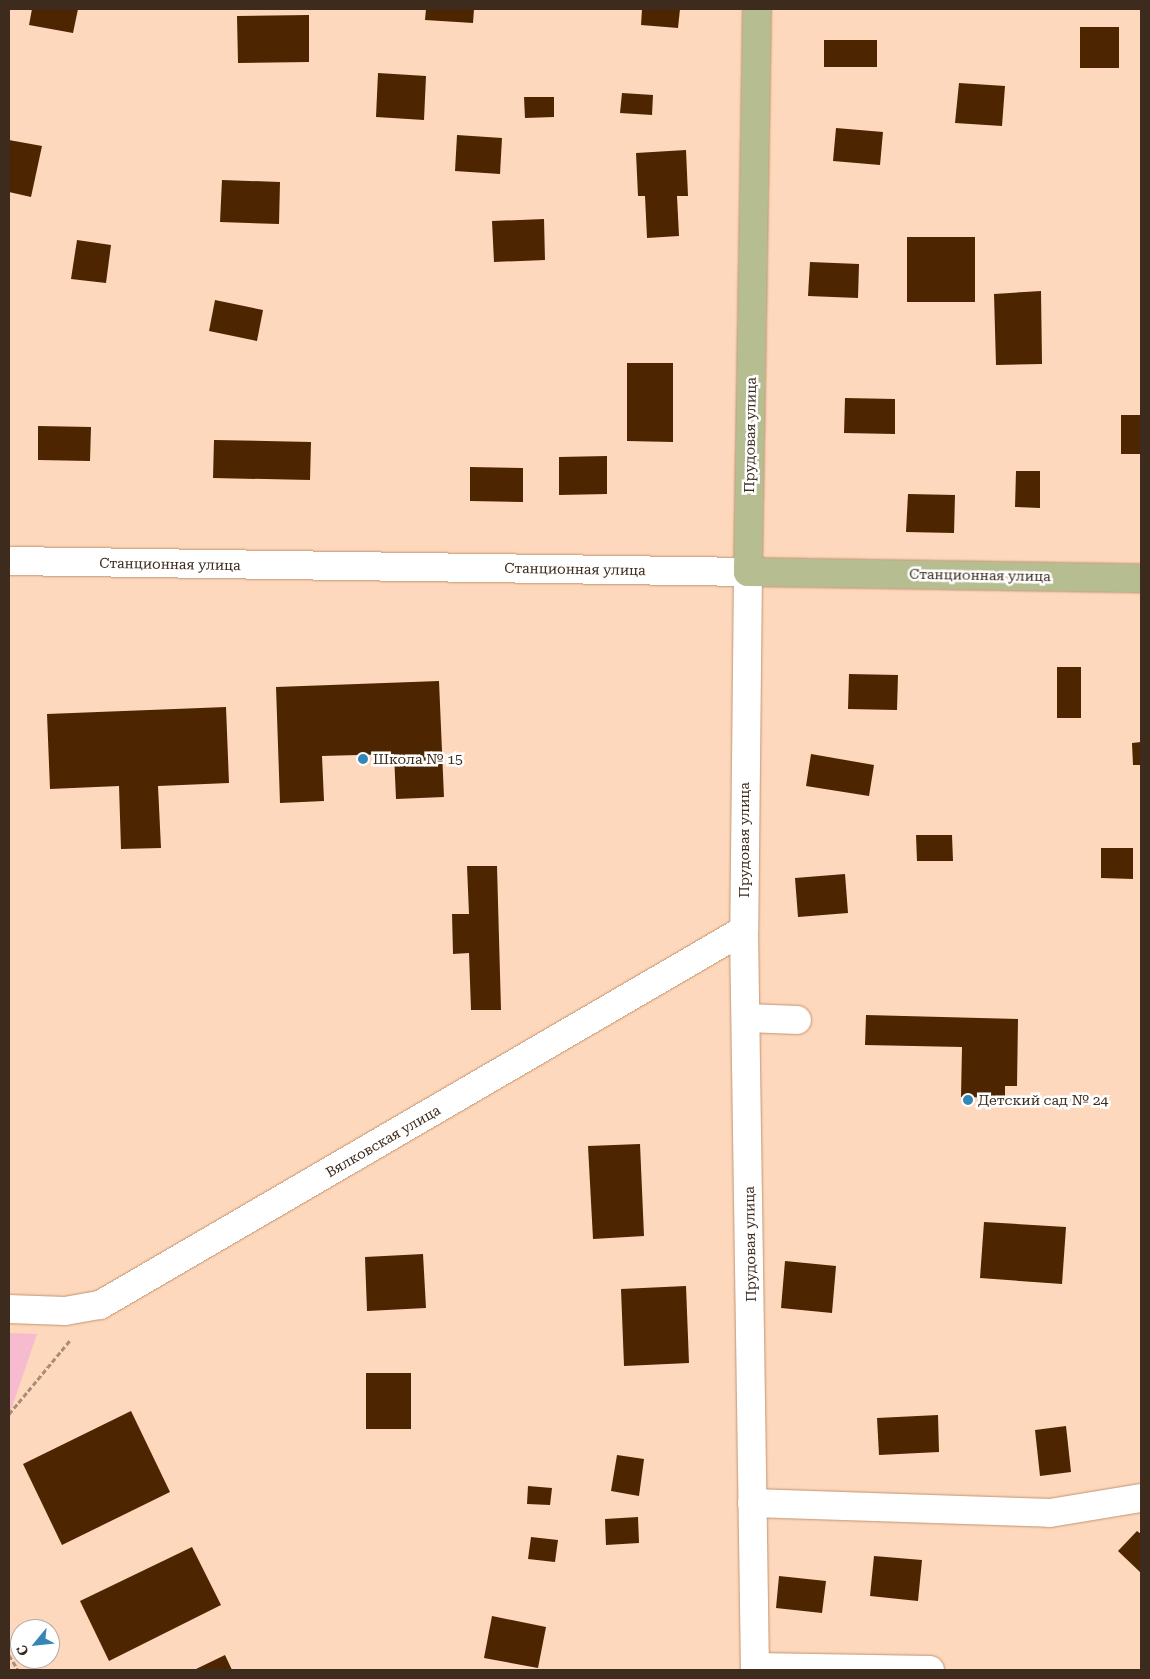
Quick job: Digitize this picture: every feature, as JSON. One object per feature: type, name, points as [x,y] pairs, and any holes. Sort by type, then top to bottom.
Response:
[{"type":"main road","name":"Прудовая улица","points":[[748,572],[757,9]]},
{"type":"main road","name":"Станционная улица","points":[[748,572],[1141,578]]},
{"type":"street","name":"Станционная улица","points":[[9,561],[748,572]]},
{"type":"street","name":"Прудовая улица","points":[[748,572],[744,930],[747,1018],[755,1669]]},
{"type":"street","name":"Вялковская улица","points":[[9,1310],[65,1311],[100,1305],[744,930]]},
{"type":"street","points":[[747,1018],[797,1020]]},
{"type":"street","points":[[752,1503],[1050,1514],[1141,1498]]},
{"type":"street","points":[[755,1669],[930,1670]]},
{"type":"path","points":[[9,1414],[100,1305]]},
{"type":"path","points":[[9,1655],[18,1670]]},
{"type":"shaded area","points":[[9,1333],[37,1334],[9,1416]]},
{"type":"building","points":[[32,9],[78,9],[73,33],[29,25]]},
{"type":"building","points":[[426,9],[474,9],[473,23],[425,20]]},
{"type":"building","points":[[642,9],[680,9],[678,28],[641,25]]},
{"type":"building","points":[[309,15],[309,62],[238,63],[237,16]]},
{"type":"building","points":[[1080,27],[1119,27],[1119,68],[1080,68]]},
{"type":"building","points":[[824,40],[877,40],[877,67],[824,67]]},
{"type":"building","points":[[378,73],[426,76],[424,120],[376,117]]},
{"type":"building","points":[[959,83],[1005,86],[1002,126],[955,123]]},
{"type":"building","points":[[622,93],[653,95],[652,115],[620,113]]},
{"type":"building","points":[[524,97],[554,97],[554,117],[525,118]]},
{"type":"building","points":[[836,128],[883,132],[880,165],[833,161]]},
{"type":"building","points":[[457,135],[502,138],[500,174],[455,171]]},
{"type":"building","points":[[9,140],[42,146],[31,197],[9,192]]},
{"type":"building","points":[[686,150],[688,196],[677,196],[679,236],[647,238],[645,196],[638,196],[636,153]]},
{"type":"building","points":[[222,180],[280,182],[279,224],[220,222]]},
{"type":"building","points":[[544,219],[545,260],[494,262],[492,221]]},
{"type":"building","points":[[907,237],[975,237],[975,302],[907,302]]},
{"type":"building","points":[[77,240],[111,245],[106,283],[71,279]]},
{"type":"building","points":[[810,262],[859,264],[858,298],[808,296]]},
{"type":"building","points":[[1041,291],[1042,364],[996,365],[994,294]]},
{"type":"building","points":[[215,300],[263,310],[257,341],[209,331]]},
{"type":"building","points":[[627,363],[673,363],[673,442],[627,441]]},
{"type":"building","points":[[845,398],[895,399],[895,434],[844,433]]},
{"type":"building","points":[[1121,415],[1141,415],[1141,454],[1121,454]]},
{"type":"building","points":[[38,426],[91,427],[90,461],[38,460]]},
{"type":"building","points":[[214,440],[311,442],[310,480],[213,478]]},
{"type":"building","points":[[607,456],[607,494],[559,495],[559,457]]},
{"type":"building","points":[[470,467],[523,468],[523,502],[470,501]]},
{"type":"building","points":[[1016,471],[1040,471],[1040,508],[1015,507]]},
{"type":"building","points":[[908,494],[955,495],[954,533],[906,532]]},
{"type":"building","points":[[1057,667],[1081,667],[1081,718],[1057,718]]},
{"type":"building","points":[[849,674],[898,675],[897,710],[848,709]]},
{"type":"building","points":[[439,681],[444,797],[396,799],[394,754],[322,756],[324,801],[280,803],[276,687]]},
{"type":"building","points":[[226,707],[229,783],[158,786],[161,848],[121,849],[119,786],[50,789],[47,714]]},
{"type":"building","points":[[1141,742],[1141,765],[1133,765],[1132,743]]},
{"type":"building","points":[[811,754],[874,765],[869,796],[806,786]]},
{"type":"building","points":[[916,835],[952,835],[953,861],[917,861]]},
{"type":"building","points":[[1101,848],[1133,848],[1133,879],[1101,878]]},
{"type":"building","points":[[467,866],[497,866],[501,1010],[471,1010],[469,953],[453,954],[452,914],[469,914]]},
{"type":"building","points":[[845,874],[848,913],[798,917],[795,878]]},
{"type":"building","points":[[866,1015],[1018,1019],[1017,1086],[1005,1086],[1005,1098],[961,1097],[962,1047],[865,1045]]},
{"type":"building","points":[[640,1144],[644,1236],[593,1239],[588,1146]]},
{"type":"building","points":[[984,1222],[1066,1227],[1062,1284],[980,1278]]},
{"type":"building","points":[[423,1254],[426,1308],[367,1311],[365,1257]]},
{"type":"building","points":[[785,1261],[836,1266],[832,1313],[781,1308]]},
{"type":"building","points":[[686,1286],[689,1363],[624,1366],[621,1289]]},
{"type":"building","points":[[366,1373],[411,1373],[411,1429],[366,1429]]},
{"type":"building","points":[[131,1411],[170,1492],[62,1545],[23,1464]]},
{"type":"building","points":[[938,1415],[939,1452],[879,1455],[877,1418]]},
{"type":"building","points":[[1066,1426],[1071,1472],[1040,1476],[1035,1430]]},
{"type":"building","points":[[617,1455],[644,1459],[639,1496],[611,1491]]},
{"type":"building","points":[[528,1486],[552,1488],[550,1505],[527,1504]]},
{"type":"building","points":[[638,1517],[639,1543],[606,1545],[605,1519]]},
{"type":"building","points":[[1137,1531],[1141,1534],[1141,1573],[1118,1551]]},
{"type":"building","points":[[531,1537],[558,1540],[555,1562],[528,1559]]},
{"type":"building","points":[[192,1547],[221,1605],[109,1661],[80,1601]]},
{"type":"building","points":[[874,1556],[922,1560],[918,1601],[870,1596]]},
{"type":"building","points":[[779,1576],[826,1581],[822,1613],[776,1608]]},
{"type":"building","points":[[492,1616],[546,1627],[538,1668],[484,1658]]},
{"type":"building","points":[[225,1655],[232,1670],[194,1670]]},
{"type":"place","name":"Школа № 15","points":[[363,759]]},
{"type":"place","name":"Детский сад № 24","points":[[968,1100]]}]
